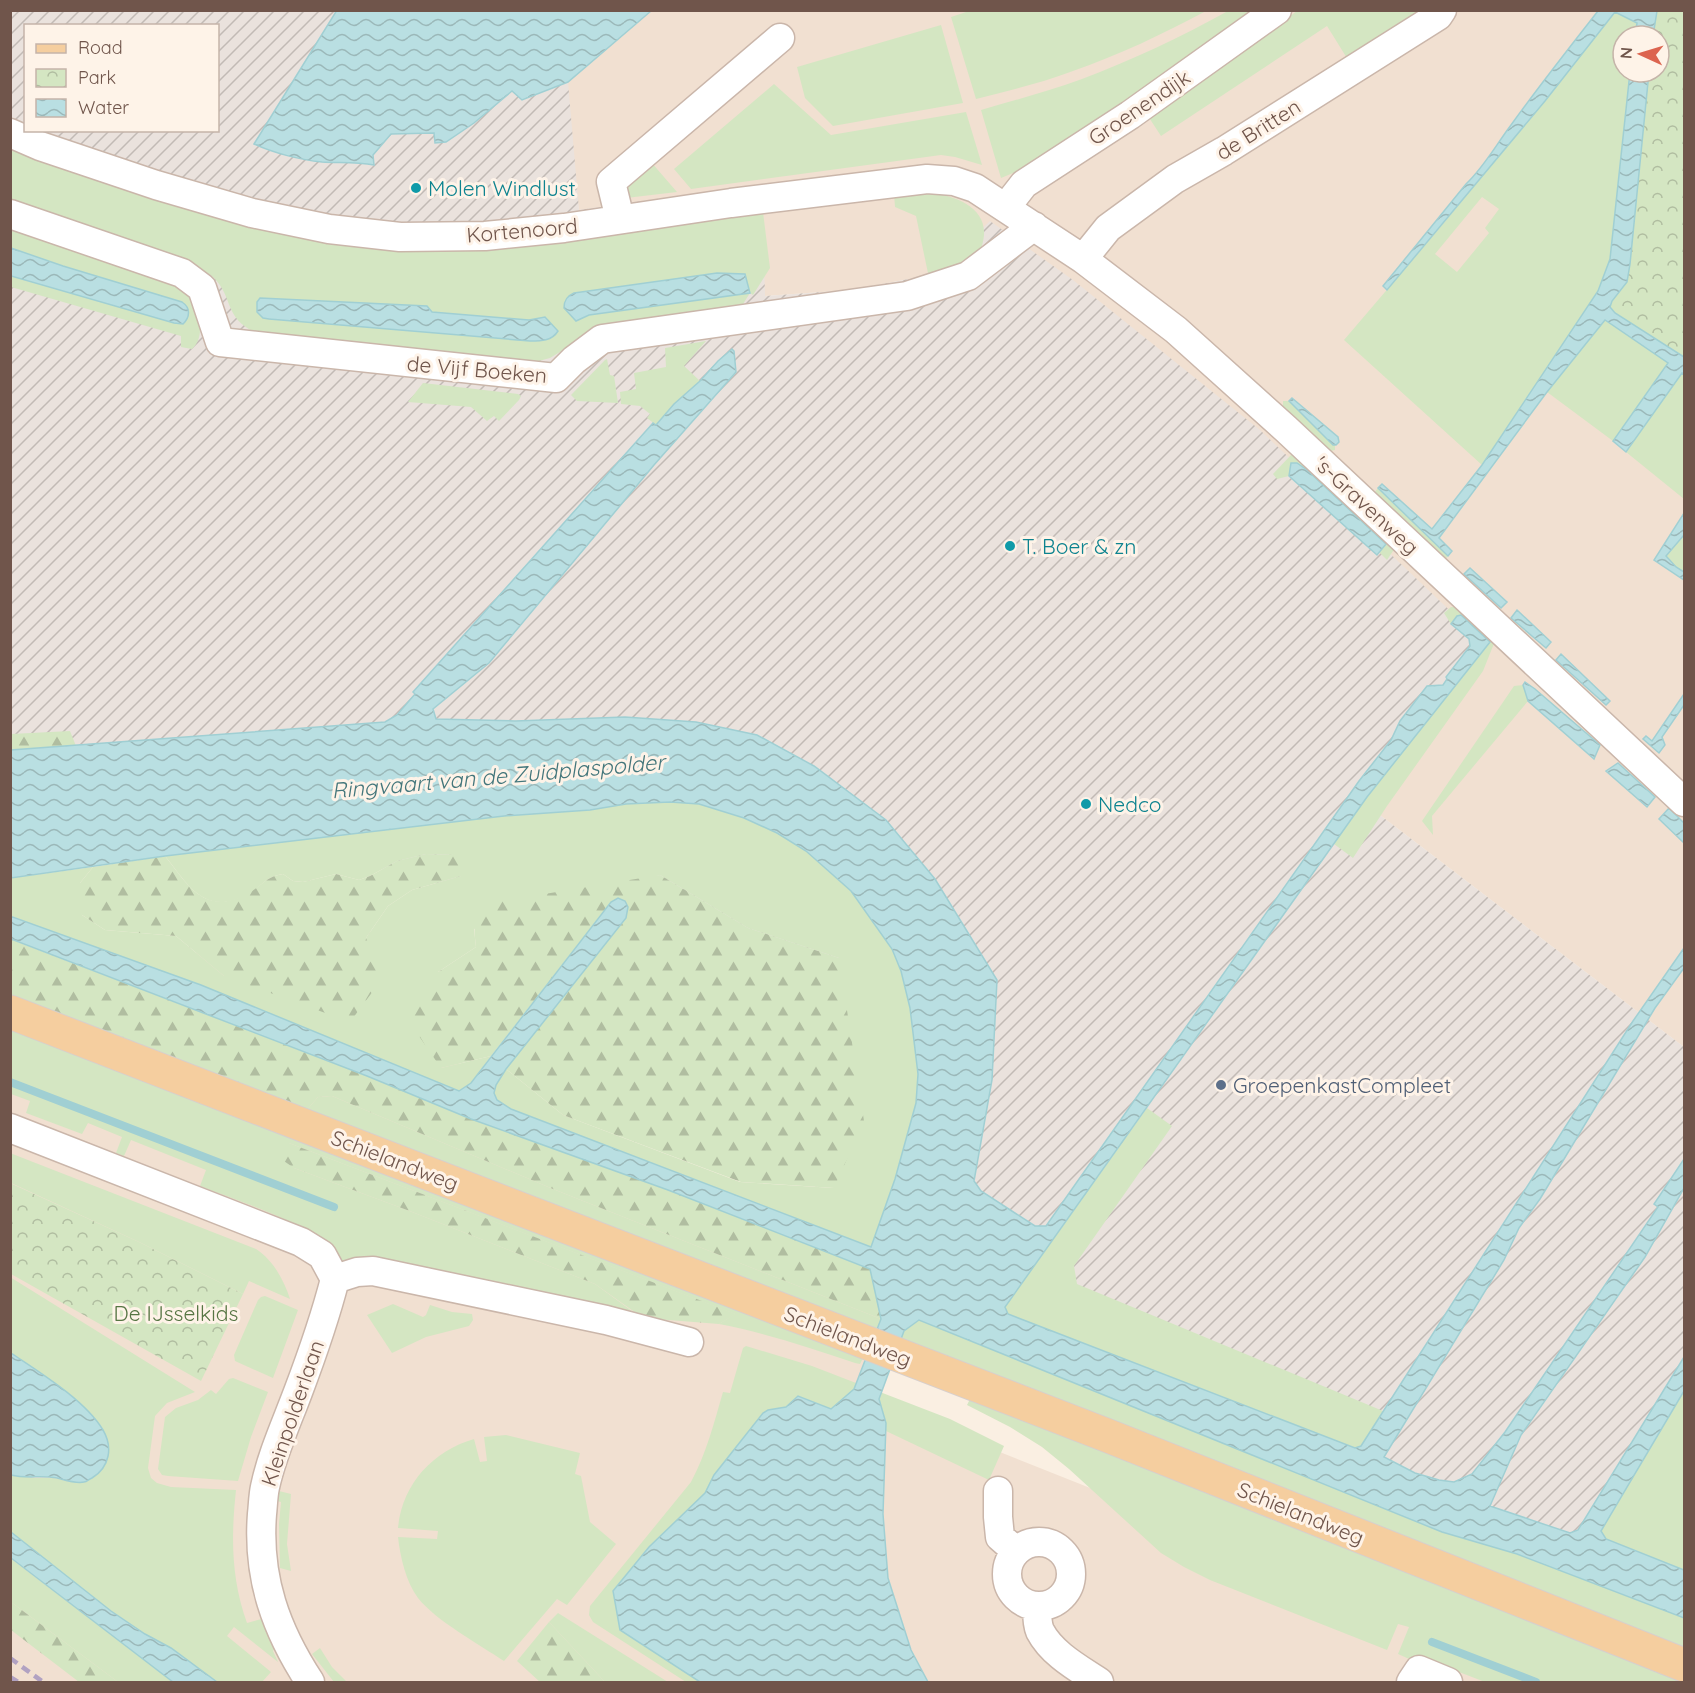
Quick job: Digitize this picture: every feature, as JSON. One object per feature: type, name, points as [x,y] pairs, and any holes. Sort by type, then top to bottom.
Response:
[{"type":"main road","name":"Schielandweg","points":[[10,1012],[1127,1444],[1684,1665]]},
{"type":"street","name":"Groenendijk","points":[[1006,207],[1024,183],[1130,115],[1277,10]]},
{"type":"street","name":"de Britten","points":[[1083,259],[1108,228],[1175,180],[1438,16],[1443,10]]},
{"type":"street","points":[[620,219],[611,182],[780,38]]},
{"type":"street","name":"Kortenoord","points":[[10,134],[40,147],[156,185],[252,213],[329,229],[400,237],[485,236],[564,228],[732,203],[927,179],[954,181],[975,188],[1034,226]]},
{"type":"street","name":"de Vijf Boeken","points":[[10,214],[182,273],[202,288],[220,342],[555,378],[602,339],[907,296],[968,276],[1034,226]]},
{"type":"street","name":"'s-Gravenweg","points":[[1034,226],[1083,259],[1176,330],[1286,429],[1684,802]]},
{"type":"street","points":[[10,1128],[301,1242],[322,1255],[335,1279],[357,1272],[373,1271],[606,1320],[689,1342]]},
{"type":"street","name":"Kleinpolderlaan","points":[[310,1683],[293,1656],[277,1623],[266,1588],[260,1535],[264,1489],[276,1447],[325,1316],[335,1279]]},
{"type":"street","points":[[998,1491],[1000,1537],[1016,1551]]},
{"type":"street","points":[[1032,1542],[1044,1542],[1056,1546],[1066,1554],[1071,1565],[1072,1578],[1068,1590],[1060,1599],[1049,1605],[1037,1607],[1017,1598],[1010,1589],[1007,1578],[1008,1566],[1020,1547],[1032,1542]]},
{"type":"street","points":[[1037,1607],[1039,1629],[1049,1643],[1065,1659],[1099,1683]]},
{"type":"street","points":[[1415,1676],[1448,1683]]},
{"type":"shaded area","points":[[11,11],[337,11],[254,144],[341,163],[356,162],[373,165],[373,155],[391,134],[434,133],[446,142],[474,123],[512,91],[523,100],[568,82],[579,210],[762,184],[765,296],[851,290],[935,274],[990,221],[1073,280],[1260,430],[1482,641],[1355,796],[1684,1047],[1684,1478],[1634,1578],[917,1295],[982,1024],[11,774]]},
{"type":"shaded area","points":[[626,11],[1668,11],[1658,24],[1611,24],[1611,54],[1457,284],[1684,477],[1684,1047],[1355,796],[935,274],[851,290],[764,296],[762,184],[579,210],[554,69]]},
{"type":"shaded area","points":[[223,948],[893,1276],[872,1401],[1286,1566],[1684,1461],[1684,1682],[11,1682],[11,990]]},
{"type":"green space","points":[[972,10],[1206,11],[1141,44],[1090,65],[1037,83],[976,99],[951,17]]},
{"type":"green space","points":[[1431,10],[1350,63],[1327,26],[1161,136],[1146,113],[1242,51],[1297,11]]},
{"type":"green space","points":[[1228,11],[1261,11],[1023,169],[1001,178],[981,110],[1057,88],[1101,72],[1156,48]]},
{"type":"green space","points":[[1650,11],[1684,11],[1684,367],[1601,310],[1618,273],[1642,84],[1671,84],[1671,24],[1648,24]]},
{"type":"green space","points":[[1615,12],[1637,23],[1611,24],[1611,84],[1629,84],[1610,259],[1598,291],[1482,465],[1344,340],[1443,224]],"holes":[[[1482,197],[1499,209],[1485,228],[1489,233],[1457,272],[1435,254]]]},
{"type":"green space","points":[[941,25],[963,103],[833,126],[805,98],[797,67]]},
{"type":"green space","points":[[774,84],[831,135],[966,112],[982,165],[941,155],[691,189],[674,169]]},
{"type":"green space","points":[[11,149],[331,238],[763,212],[770,268],[753,295],[750,293],[743,304],[598,329],[550,358],[535,362],[256,333],[233,314],[220,285],[207,273],[11,203]],"holes":[[[717,273],[745,274],[750,293],[589,315],[569,295]],[[260,298],[427,306],[432,312],[529,320],[545,317],[530,341],[269,319],[263,318]]]},
{"type":"green space","points":[[651,162],[677,192],[626,198],[622,187]]},
{"type":"green space","points":[[894,193],[932,193],[959,200],[974,210],[980,217],[984,235],[978,255],[965,265],[929,278],[916,216],[895,207]]},
{"type":"green space","points":[[11,227],[173,283],[190,297],[196,311],[200,331],[196,344],[192,349],[181,347],[181,336],[11,287],[11,276],[174,323],[63,266],[11,248]]},
{"type":"green space","points":[[1605,320],[1669,363],[1613,441],[1547,392]]},
{"type":"green space","points":[[706,341],[684,366],[700,381],[674,404],[656,425],[647,418],[650,414],[640,406],[621,404],[620,392],[636,389],[634,373],[666,367],[665,348]]},
{"type":"green space","points":[[607,359],[610,375],[614,376],[618,403],[577,401],[571,395]]},
{"type":"green space","points":[[1682,372],[1684,374],[1684,499],[1626,452]]},
{"type":"green space","points":[[423,383],[521,396],[499,421],[494,416],[487,421],[471,407],[408,402]]},
{"type":"green space","points":[[1283,401],[1289,401],[1335,445],[1335,450],[1330,451],[1283,408]]},
{"type":"green space","points":[[1295,454],[1395,548],[1387,560],[1379,552],[1386,544],[1291,463],[1289,476],[1277,479],[1273,474],[1291,455]]},
{"type":"green space","points":[[1378,488],[1448,556],[1444,561],[1374,493]]},
{"type":"green space","points":[[1684,535],[1684,572],[1666,556]]},
{"type":"green space","points":[[1451,607],[1458,607],[1495,641],[1483,671],[1353,858],[1334,844],[1367,797],[1490,642],[1457,616],[1451,624],[1444,613]]},
{"type":"green space","points":[[1523,685],[1528,701],[1432,816],[1433,835],[1422,821],[1514,686]]},
{"type":"green space","points":[[70,731],[76,746],[11,750],[11,734]]},
{"type":"green space","points":[[670,802],[699,804],[744,818],[777,833],[806,851],[851,891],[892,948],[901,971],[910,1008],[918,1074],[916,1103],[895,1179],[871,1247],[511,1109],[497,1100],[494,1093],[496,1085],[506,1069],[563,1115],[740,1182],[834,1188],[839,958],[748,928],[660,875],[474,929],[476,947],[438,972],[441,1068],[491,1056],[471,1083],[459,1091],[11,916],[10,878],[93,867],[80,883],[82,915],[105,930],[176,936],[224,976],[366,938],[388,906],[412,890],[461,876],[454,855],[426,854],[397,861],[359,880],[336,874],[303,882],[293,881],[283,874],[277,875],[247,895],[232,901],[219,902],[199,895],[165,856],[504,816]]},
{"type":"green space","points":[[426,854],[454,855],[462,859],[464,868],[461,876],[412,890],[388,906],[366,938],[382,979],[350,1022],[224,976],[176,936],[105,930],[82,915],[74,899],[80,883],[93,867],[165,856],[190,887],[208,900],[219,902],[247,894],[277,875],[283,874],[293,881],[303,882],[336,874],[359,880],[397,861]]},
{"type":"green space","points":[[660,875],[748,928],[839,958],[864,1121],[834,1188],[741,1182],[563,1115],[506,1069],[626,918],[628,907],[626,902],[618,898],[611,902],[491,1056],[441,1068],[410,1023],[438,972],[476,947],[475,924],[477,915],[484,904]]},
{"type":"green space","points":[[10,939],[367,1076],[471,1119],[668,1190],[870,1269],[881,1319],[553,1189],[332,1096],[318,1097],[306,1111],[11,998]]},
{"type":"green space","points":[[11,1027],[863,1358],[860,1364],[855,1363],[771,1336],[719,1324],[735,1314],[289,1143],[294,1168],[595,1284],[632,1311],[347,1264],[299,1227],[200,1186],[206,1170],[131,1140],[124,1156],[116,1153],[122,1137],[88,1123],[82,1134],[26,1113],[30,1101],[11,1094]]},
{"type":"green space","points":[[332,1096],[553,1189],[881,1319],[877,1330],[306,1111],[318,1097]]},
{"type":"green space","points":[[1147,1108],[1172,1126],[1074,1266],[1077,1284],[1383,1411],[1361,1446],[1355,1448],[1008,1314],[1005,1307]]},
{"type":"green space","points":[[289,1143],[736,1314],[719,1324],[643,1318],[595,1284],[294,1168],[281,1159],[281,1150]]},
{"type":"green space","points":[[10,1153],[256,1249],[277,1271],[290,1299],[249,1281],[243,1294],[139,1242],[11,1183]]},
{"type":"green space","name":"De IJsselkids","points":[[10,1183],[139,1242],[243,1294],[201,1381],[11,1274]]},
{"type":"green space","points":[[10,1277],[195,1392],[167,1403],[155,1416],[148,1468],[151,1478],[157,1483],[171,1487],[236,1490],[233,1524],[238,1590],[247,1623],[265,1618],[276,1646],[273,1651],[278,1662],[234,1627],[227,1636],[271,1672],[262,1682],[217,1682],[171,1648],[111,1611],[11,1532],[11,1475],[53,1478],[71,1482],[81,1404],[11,1353]]},
{"type":"green space","points":[[265,1296],[298,1310],[273,1378],[235,1361],[234,1355],[258,1300]]},
{"type":"green space","points":[[393,1304],[423,1317],[430,1305],[452,1312],[472,1314],[473,1320],[469,1326],[426,1337],[392,1353],[367,1315]]},
{"type":"green space","points":[[919,1320],[1182,1425],[1684,1618],[1684,1651],[900,1341],[904,1331]]},
{"type":"green space","points":[[746,1346],[812,1366],[856,1383],[854,1389],[831,1409],[798,1396],[786,1407],[763,1413],[714,1475],[705,1493],[649,1547],[613,1591],[620,1630],[700,1682],[686,1682],[593,1622],[589,1615],[590,1606],[691,1482],[713,1427],[723,1392],[730,1393],[743,1348]]},
{"type":"green space","points":[[233,1378],[268,1392],[238,1481],[162,1475],[158,1469],[165,1417],[176,1408],[198,1400],[211,1390],[216,1394],[229,1379]]},
{"type":"green space","points":[[1684,1391],[1684,1570],[1606,1539],[1601,1531]]},
{"type":"green space","points":[[880,1392],[950,1419],[1004,1446],[989,1480],[886,1431]]},
{"type":"green space","points":[[970,1399],[1684,1680],[1684,1682],[1485,1682],[1446,1667],[1443,1674],[1398,1654],[1409,1627],[1398,1624],[1387,1650],[1210,1580],[1184,1567],[1161,1553],[1042,1447],[1010,1427],[967,1405]]},
{"type":"green space","points":[[506,1435],[580,1453],[575,1474],[581,1476],[590,1522],[616,1544],[567,1605],[557,1599],[504,1661],[435,1615],[418,1598],[410,1584],[402,1560],[398,1537],[437,1539],[438,1531],[398,1528],[406,1497],[422,1471],[433,1461],[459,1444],[474,1439],[480,1462],[487,1461],[484,1437]]},
{"type":"green space","points":[[275,1490],[291,1494],[287,1544],[291,1571],[280,1568],[281,1502],[273,1500]]},
{"type":"green space","points":[[10,1558],[173,1682],[118,1682],[11,1602]]},
{"type":"green space","points":[[11,1602],[118,1682],[79,1682],[11,1630]]},
{"type":"green space","points":[[558,1613],[668,1682],[605,1682],[549,1622]]},
{"type":"green space","points":[[549,1622],[605,1682],[540,1682],[517,1661]]},
{"type":"green space","points":[[320,1648],[332,1667],[347,1682],[334,1682],[312,1654]]},
{"type":"water","points":[[337,10],[651,11],[568,82],[522,100],[512,91],[474,123],[446,142],[435,143],[434,133],[391,134],[373,155],[374,165],[305,160],[254,144]]},
{"type":"water","points":[[1598,11],[1657,11],[1655,24],[1637,24],[1615,12],[1545,101],[1387,290],[1383,286],[1479,170],[1532,96]]},
{"type":"water","points":[[1629,84],[1648,84],[1627,282],[1610,307],[1615,313],[1684,357],[1684,374],[1682,373],[1626,452],[1613,441],[1668,363],[1605,320],[1547,392],[1439,538],[1452,551],[1448,556],[1378,488],[1382,484],[1432,529],[1482,465],[1598,291],[1610,259]]},
{"type":"water","points":[[11,248],[182,302],[188,310],[187,318],[183,324],[174,323],[11,276]]},
{"type":"water","points":[[717,273],[745,274],[750,293],[589,315],[576,321],[564,308],[566,299],[574,293]]},
{"type":"water","points":[[260,298],[427,306],[432,312],[529,320],[545,317],[558,331],[549,339],[530,341],[269,319],[263,318],[257,312],[257,302]]},
{"type":"water","name":"Ringvaart van de Zuidplaspolder","points":[[732,349],[736,372],[654,465],[489,663],[433,709],[436,719],[515,721],[625,717],[696,722],[757,735],[814,766],[886,820],[935,879],[997,980],[992,1080],[974,1181],[981,1191],[1035,1226],[1046,1226],[1359,781],[1391,740],[1400,721],[1427,686],[1443,685],[1446,677],[1470,646],[1469,639],[1451,624],[1457,616],[1461,615],[1490,642],[1367,797],[1005,1307],[1008,1314],[1355,1448],[1361,1446],[1633,1021],[1684,948],[1684,968],[1655,1008],[1540,1199],[1519,1228],[1504,1260],[1384,1457],[1415,1473],[1439,1480],[1454,1482],[1472,1474],[1505,1432],[1658,1207],[1654,1204],[1684,1159],[1684,1188],[1645,1257],[1521,1435],[1490,1506],[1570,1533],[1578,1530],[1684,1357],[1684,1391],[1601,1531],[1606,1539],[1684,1570],[1684,1618],[1517,1554],[1442,1532],[919,1320],[904,1331],[879,1399],[886,1423],[883,1514],[888,1578],[911,1650],[928,1682],[700,1682],[620,1630],[613,1591],[649,1547],[705,1493],[714,1475],[763,1413],[786,1407],[798,1396],[831,1409],[854,1389],[881,1319],[870,1269],[668,1190],[471,1119],[367,1076],[11,939],[10,916],[201,985],[459,1091],[471,1083],[611,902],[618,898],[625,901],[628,907],[626,918],[506,1069],[496,1085],[494,1093],[497,1100],[511,1109],[871,1247],[895,1179],[916,1103],[918,1074],[910,1008],[901,971],[892,949],[851,891],[806,851],[777,833],[744,818],[699,804],[670,802],[626,804],[590,810],[504,816],[165,856],[11,878],[11,750],[385,722],[397,715],[415,694],[413,692],[653,423],[656,425],[674,404]]},
{"type":"water","points":[[1292,398],[1338,437],[1339,442],[1336,445],[1333,445],[1289,401]]},
{"type":"water","points":[[1291,463],[1297,463],[1307,470],[1386,544],[1377,555],[1289,476]]},
{"type":"water","points":[[1684,513],[1684,535],[1666,556],[1684,572],[1684,580],[1654,560]]},
{"type":"water","points":[[1470,568],[1507,602],[1501,608],[1464,574]]},
{"type":"water","points":[[1517,610],[1551,642],[1546,648],[1511,618]]},
{"type":"water","points":[[1561,654],[1610,701],[1606,705],[1556,660]]},
{"type":"water","points":[[1525,682],[1600,745],[1594,759],[1528,701],[1523,685]]},
{"type":"water","points":[[1684,694],[1684,705],[1662,737],[1665,745],[1659,753],[1643,739],[1646,736],[1652,741]]},
{"type":"water","points":[[1618,763],[1655,797],[1647,807],[1606,771]]},
{"type":"water","points":[[1669,808],[1684,823],[1684,843],[1659,819]]},
{"type":"water","points":[[11,1353],[73,1397],[103,1430],[108,1443],[108,1456],[103,1468],[92,1478],[85,1482],[78,1482],[51,1477],[11,1475]]},
{"type":"water","points":[[11,1532],[111,1611],[171,1648],[217,1682],[173,1682],[11,1558]]},
{"type":"waterway","points":[[10,1082],[334,1207]]},
{"type":"waterway","points":[[1432,1642],[1536,1682]]},
{"type":"railway","points":[[10,1658],[43,1682]]},
{"type":"railway","points":[[10,1677],[18,1682]]},
{"type":"place","name":"Molen Windlust","points":[[416,188]]},
{"type":"place","name":"T. Boer & zn","points":[[1010,546]]},
{"type":"place","name":"Nedco","points":[[1086,804]]},
{"type":"place","name":"GroepenkastCompleet","points":[[1221,1085]]}]
